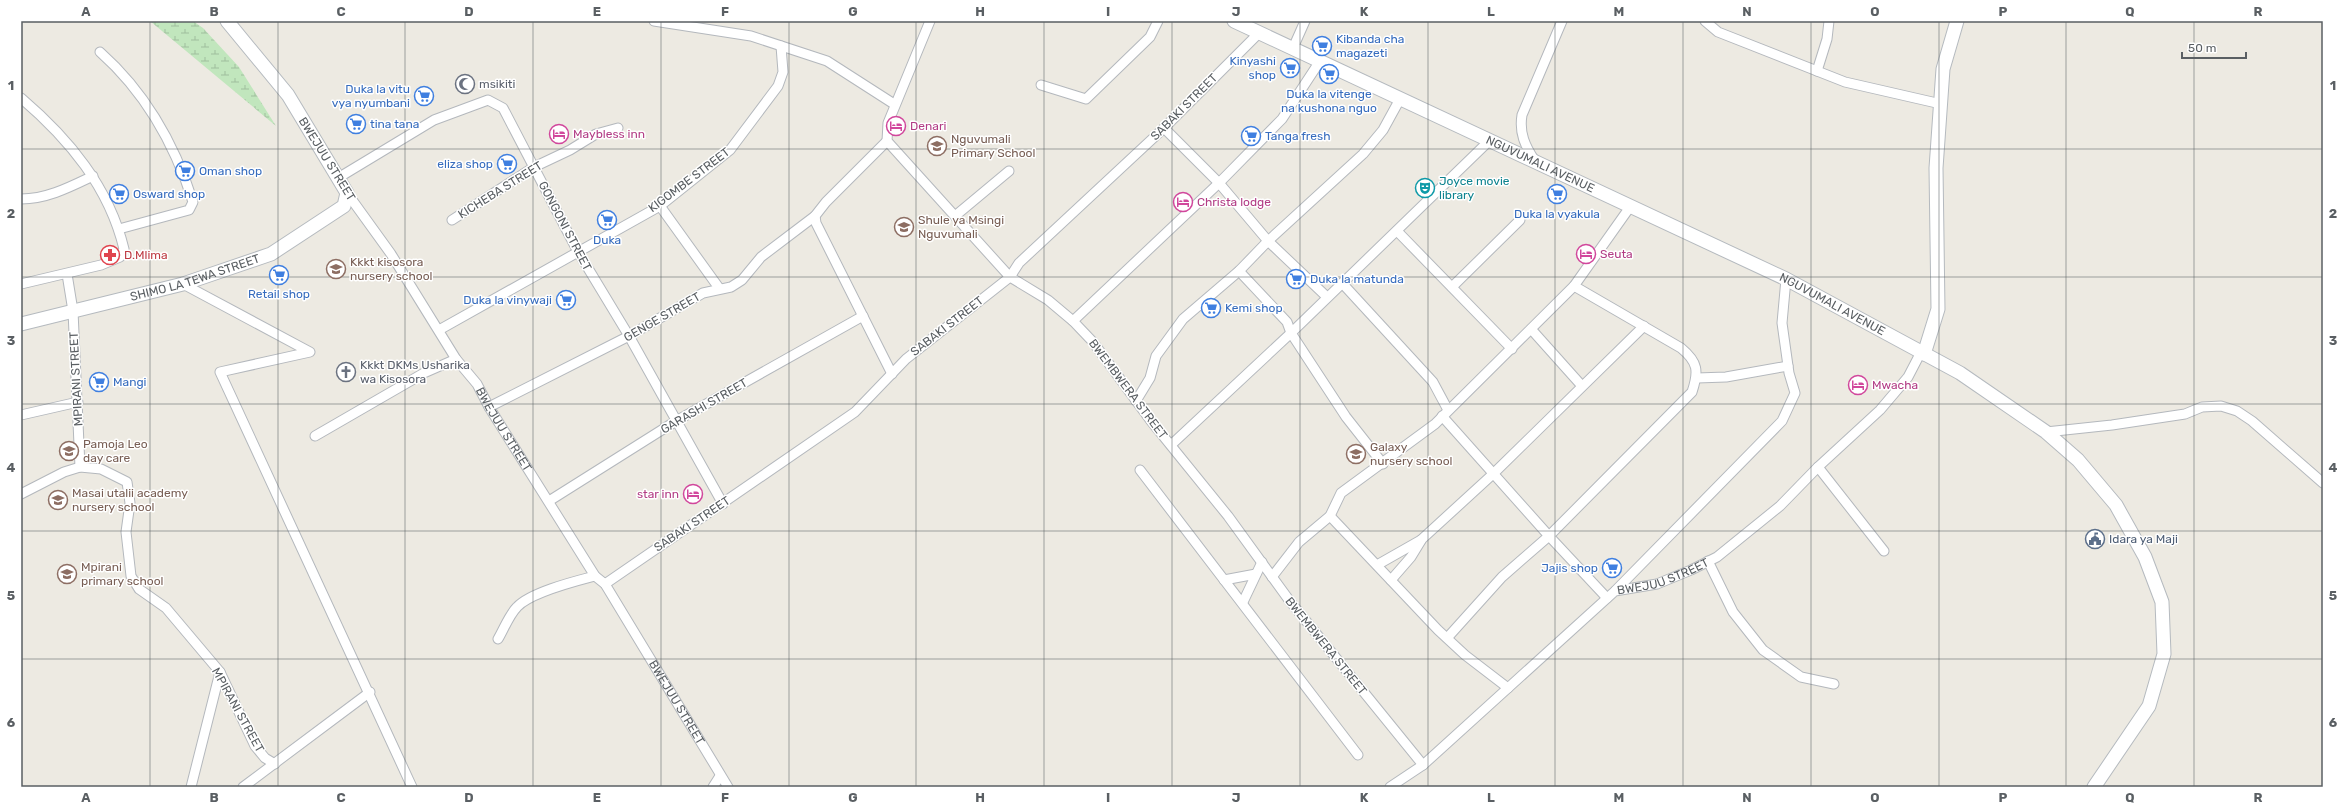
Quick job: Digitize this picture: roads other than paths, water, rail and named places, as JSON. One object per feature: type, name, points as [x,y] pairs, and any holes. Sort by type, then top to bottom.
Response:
[{"type":"street","name":"BWEJUU STREET","points":[[227,21],[288,95],[346,193],[391,254],[456,359],[476,384],[595,576],[606,584],[728,787]]},
{"type":"street","points":[[654,21],[751,36],[827,61],[894,104]]},
{"type":"street","points":[[887,141],[888,123],[894,104],[930,21]]},
{"type":"street","points":[[1041,85],[1086,99],[1150,37],[1158,21]]},
{"type":"street","name":"NGUVUMALI AVENUE","points":[[1234,21],[1537,164],[1786,279],[1960,373],[2046,432],[2078,460],[2116,505],[2145,557],[2162,602],[2164,654],[2149,706],[2094,787]]},
{"type":"street","points":[[1293,48],[1306,21]]},
{"type":"street","points":[[1537,164],[1526,147],[1520,128],[1522,115],[1562,21]]},
{"type":"street","points":[[1707,21],[1718,32],[1845,82],[1941,104]]},
{"type":"street","points":[[1817,71],[1827,39],[1830,21]]},
{"type":"street","points":[[1923,353],[1938,309],[1936,168],[1943,69],[1957,21]]},
{"type":"street","name":"SABAKI STREET","points":[[606,584],[855,412],[906,359],[1010,277],[1019,263],[1164,128],[1259,33]]},
{"type":"street","name":"KIGOMBE STREET","points":[[439,330],[577,250],[660,206],[730,150],[778,86],[783,72],[781,46]]},
{"type":"street","points":[[100,52],[119,69],[146,105],[170,143],[193,202],[189,210],[119,229]]},
{"type":"street","points":[[1073,321],[1219,183],[1282,118],[1320,62]]},
{"type":"street","points":[[21,98],[51,124],[93,176],[119,229],[124,249],[120,257],[101,265],[21,284]]},
{"type":"street","points":[[1136,401],[1150,378],[1156,356],[1183,319],[1239,271],[1268,241],[1363,154],[1383,130],[1400,99]]},
{"type":"street","name":"GONGONI STREET","points":[[338,178],[434,120],[488,100],[503,108],[577,250],[629,336],[723,504]]},
{"type":"street","name":"KICHEBA STREET","points":[[452,220],[534,167],[570,150],[596,134],[618,128]]},
{"type":"street","points":[[1164,128],[1219,183],[1268,241],[1327,296]]},
{"type":"street","name":"BWEMBWERA STREET","points":[[887,141],[1010,277],[1048,300],[1073,321],[1093,342],[1136,401],[1262,562],[1272,577],[1423,765]]},
{"type":"street","name":"GENGE STREET","points":[[489,407],[629,336],[703,293],[719,288],[731,288],[742,280],[761,258],[815,216],[826,202],[887,141]]},
{"type":"street","points":[[1171,445],[1291,333],[1327,296],[1397,231],[1489,141]]},
{"type":"street","points":[[955,216],[1009,171]]},
{"type":"street","points":[[21,199],[47,196],[67,189],[93,176]]},
{"type":"street","name":"SHIMO LA TEWA STREET","points":[[21,324],[183,284],[271,254],[338,211],[344,206],[346,193]]},
{"type":"street","points":[[660,206],[719,288]]},
{"type":"street","points":[[1272,577],[1299,542],[1330,516],[1341,493],[1383,464],[1445,413],[1512,349],[1574,286],[1630,207]]},
{"type":"street","points":[[815,216],[816,223],[892,374]]},
{"type":"street","points":[[1452,287],[1520,220]]},
{"type":"street","points":[[1397,231],[1512,349]]},
{"type":"street","points":[[1239,271],[1287,322],[1291,333],[1334,401],[1383,464]]},
{"type":"street","name":"MPIRANI STREET","points":[[67,274],[73,311],[80,467],[101,469],[127,482],[130,503],[126,532],[130,576],[139,589],[166,608],[220,672],[255,746],[265,758],[275,764]]},
{"type":"street","points":[[1615,591],[1782,421],[1795,393],[1788,366],[1782,322],[1786,279]]},
{"type":"street","points":[[1342,283],[1433,382],[1445,413],[1493,474],[1607,598]]},
{"type":"street","points":[[183,284],[310,352],[220,372],[306,559],[370,692],[412,787]]},
{"type":"street","points":[[1448,637],[1502,577],[1549,536],[1692,392],[1697,378],[1696,365],[1692,357],[1681,348],[1574,286]]},
{"type":"street","name":"GARASHI STREET","points":[[549,501],[676,421],[863,316]]},
{"type":"street","points":[[1377,565],[1422,539],[1493,474],[1644,326]]},
{"type":"street","points":[[1531,330],[1582,386]]},
{"type":"street","name":"BWEJUU STREET","points":[[1390,787],[1423,765],[1615,591],[1657,584],[1717,557],[1780,506],[1818,467],[1880,410],[1908,377],[1923,353]]},
{"type":"street","points":[[315,436],[424,373],[456,359]]},
{"type":"street","points":[[1697,378],[1726,377],[1788,366]]},
{"type":"street","points":[[21,415],[78,402]]},
{"type":"street","points":[[2046,432],[2112,425],[2185,414],[2202,408],[2221,406],[2237,411],[2252,421],[2323,483]]},
{"type":"street","points":[[21,494],[64,472],[80,467]]},
{"type":"street","points":[[1818,467],[1884,551]]},
{"type":"street","points":[[1140,470],[1224,580],[1243,602],[1358,755]]},
{"type":"street","points":[[1330,516],[1438,630],[1448,637],[1465,655],[1508,688]]},
{"type":"street","points":[[1391,580],[1411,557],[1422,539]]},
{"type":"street","points":[[1708,561],[1733,612],[1763,650],[1801,677],[1834,684]]},
{"type":"street","points":[[1243,602],[1262,562]]},
{"type":"street","points":[[1224,580],[1256,574]]},
{"type":"street","points":[[498,639],[516,607],[522,602],[563,584],[595,576]]},
{"type":"street","points":[[191,787],[220,672]]},
{"type":"street","points":[[243,787],[370,692]]},
{"type":"street","points":[[713,787],[720,776]]},
{"type":"place","name":"Kibanda cha magazeti","points":[[1322,46]]},
{"type":"place","name":"Kinyashi shop","points":[[1290,68]]},
{"type":"place","name":"Duka la vitenge na kushona nguo","points":[[1329,74]]},
{"type":"place","name":"msikiti","points":[[465,84]]},
{"type":"place","name":"Duka la vitu vya nyumbani","points":[[424,96]]},
{"type":"place","name":"tina tana","points":[[356,124]]},
{"type":"place","name":"Denari","points":[[896,126]]},
{"type":"place","name":"Maybless inn","points":[[559,134]]},
{"type":"place","name":"Tanga fresh","points":[[1251,136]]},
{"type":"place","name":"Nguvumali Primary School","points":[[937,146]]},
{"type":"place","name":"eliza shop","points":[[507,164]]},
{"type":"place","name":"Oman shop","points":[[185,171]]},
{"type":"place","name":"Joyce movie library","points":[[1425,188]]},
{"type":"place","name":"Osward shop","points":[[119,194]]},
{"type":"place","name":"Duka la vyakula","points":[[1557,194]]},
{"type":"place","name":"Christa lodge","points":[[1183,202]]},
{"type":"place","name":"Duka","points":[[607,220]]},
{"type":"place","name":"Shule ya Msingi Nguvumali","points":[[904,227]]},
{"type":"place","name":"Seuta","points":[[1586,254]]},
{"type":"place","name":"D.Mlima","points":[[110,255]]},
{"type":"place","name":"Kkkt kisosora nursery school","points":[[336,269]]},
{"type":"place","name":"Retail shop","points":[[279,275]]},
{"type":"place","name":"Duka la matunda","points":[[1296,279]]},
{"type":"place","name":"Duka la vinywaji","points":[[566,300]]},
{"type":"place","name":"Kemi shop","points":[[1211,308]]},
{"type":"place","name":"Kkkt DKMs Usharika wa Kisosora","points":[[346,372]]},
{"type":"place","name":"Mangi","points":[[99,382]]},
{"type":"place","name":"Mwacha","points":[[1858,385]]},
{"type":"place","name":"Pamoja Leo day care","points":[[69,451]]},
{"type":"place","name":"Galaxy nursery school","points":[[1356,454]]},
{"type":"place","name":"star inn","points":[[693,494]]},
{"type":"place","name":"Masai utalii academy nursery school","points":[[58,500]]},
{"type":"place","name":"Idara ya Maji","points":[[2095,539]]},
{"type":"place","name":"Jajis shop","points":[[1612,568]]},
{"type":"place","name":"Mpirani primary school","points":[[67,574]]}]
